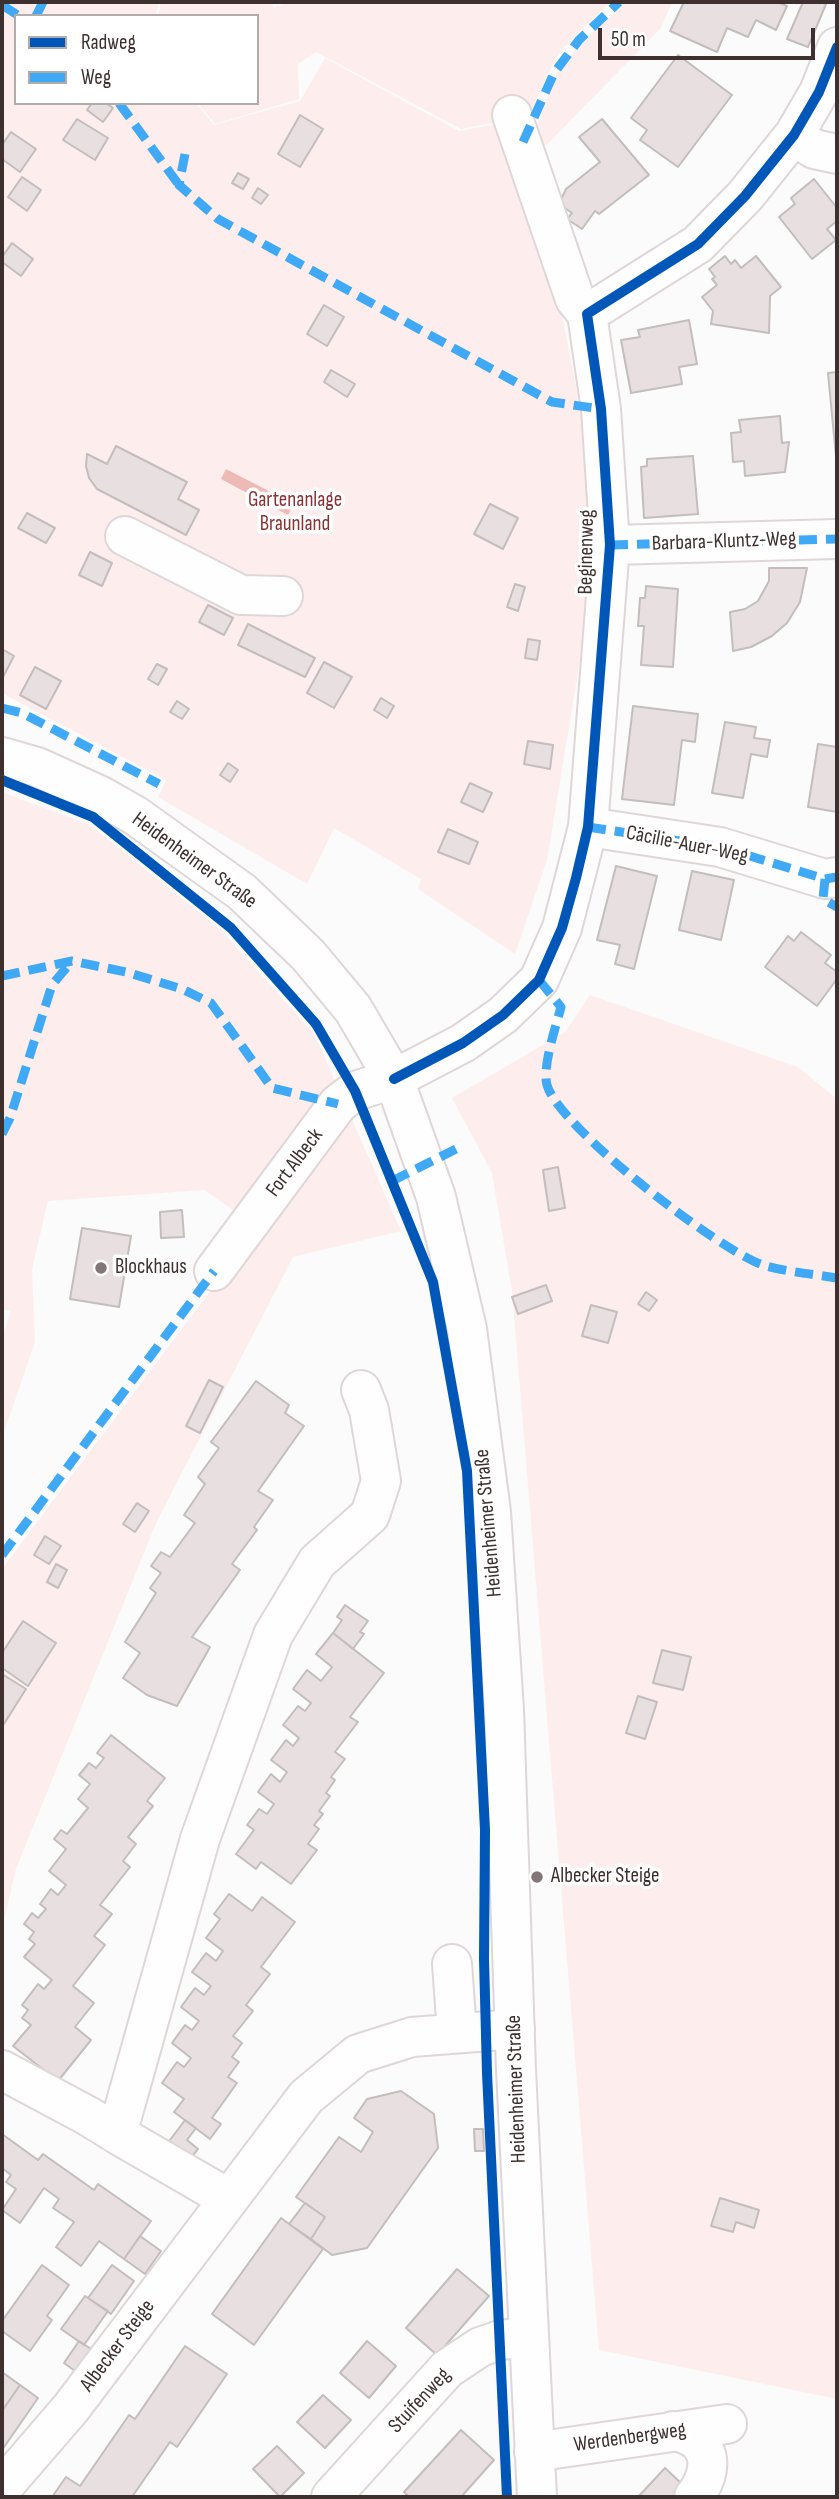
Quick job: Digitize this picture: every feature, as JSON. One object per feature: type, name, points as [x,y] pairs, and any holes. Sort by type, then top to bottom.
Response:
[{"type":"street","points":[[512,115],[575,299],[587,314],[698,244],[746,196],[794,135],[819,92],[837,47]]},
{"type":"street","points":[[794,135],[814,149],[837,154]]},
{"type":"street","name":"Beginenweg","points":[[394,1079],[463,1043],[503,1015],[539,980],[562,928],[588,827],[610,545],[601,409],[587,314]]},
{"type":"street","points":[[125,536],[241,594],[283,596]]},
{"type":"street","name":"Barbara-Kluntz-Weg","points":[[610,545],[837,539]]},
{"type":"street","name":"Heidenheimer Straße","points":[[2,757],[37,767],[101,796],[136,817],[242,892],[308,955],[353,1009],[394,1079],[436,1197],[467,1329],[489,1499],[504,1710],[514,2029],[537,2497]]},
{"type":"street","name":"Cäcilie-Auer-Weg","points":[[588,827],[720,847],[833,888]]},
{"type":"street","name":"Fort Albeck","points":[[214,1271],[338,1104],[355,1091],[394,1079]]},
{"type":"street","points":[[117,2134],[200,1839],[273,1635],[317,1562],[370,1515],[361,1496],[356,1399]]},
{"type":"street","points":[[452,1964],[457,2032]]},
{"type":"street","name":"Albecker Steige","points":[[2,2488],[71,2408],[306,2097],[358,2054],[412,2037],[514,2029]]},
{"type":"street","points":[[2,2070],[88,2116],[229,2199]]},
{"type":"street","name":"Stuifenweg","points":[[331,2497],[447,2369],[480,2347],[500,2340],[528,2337]]},
{"type":"street","name":"Werdenbergweg","points":[[534,2452],[727,2424]]},
{"type":"street","points":[[673,2431],[693,2437],[706,2453],[708,2472],[694,2497]]},
{"type":"green space","name":"Gartenanlage Braunland","points":[[2,2],[159,2],[156,14],[14,14],[14,105],[198,105],[214,125],[300,101],[325,58],[459,131],[502,123],[557,289],[583,423],[591,594],[547,860],[515,954],[418,889],[421,879],[334,828],[307,884],[158,797],[166,780],[2,693]]},
{"type":"green space","points":[[161,2],[271,2],[274,8],[288,2],[610,2],[562,49],[525,125],[503,121],[461,129],[316,52],[298,64],[299,99],[215,124],[200,105],[259,105],[259,14],[158,14]]},
{"type":"green space","points":[[626,2],[672,2],[661,28],[535,157],[530,144],[557,73],[580,44]]},
{"type":"green space","points":[[2,792],[90,825],[221,930],[315,1035],[401,1231],[293,1257],[156,1523],[16,1869],[2,1928],[2,1569],[258,1227],[204,1190],[48,1201],[32,1269],[35,1342],[2,1438],[2,1337],[11,1311],[2,1309]]},
{"type":"green space","points":[[590,995],[798,1067],[837,1099],[837,2399],[599,2350],[512,1291],[492,1173],[452,1098],[565,1032]]},
{"type":"shaded area","points":[[226,469],[294,504],[288,515],[221,479]]},
{"type":"building","points":[[684,2],[777,2],[787,6],[776,30],[756,20],[748,37],[727,28],[717,52],[670,31]]},
{"type":"building","points":[[803,2],[826,4],[808,47],[787,39]]},
{"type":"building","points":[[678,55],[732,95],[678,167],[640,140],[647,130],[631,118]]},
{"type":"building","points":[[91,105],[109,105],[113,108],[103,122],[87,110]]},
{"type":"building","points":[[300,115],[323,129],[300,167],[278,154]]},
{"type":"building","points":[[77,119],[108,138],[95,160],[63,140]]},
{"type":"building","points":[[602,119],[649,175],[599,214],[595,211],[582,229],[567,219],[572,213],[559,204],[566,189],[600,162],[579,137]]},
{"type":"building","points":[[11,132],[36,149],[20,172],[2,159],[2,145]]},
{"type":"building","points":[[238,173],[249,179],[243,189],[232,183]]},
{"type":"building","points":[[22,177],[41,190],[27,211],[8,197]]},
{"type":"building","points":[[814,179],[837,208],[837,221],[827,229],[836,240],[812,259],[779,217],[795,204],[791,198]]},
{"type":"building","points":[[258,188],[268,195],[261,204],[252,198]]},
{"type":"building","points":[[12,243],[33,259],[21,276],[2,262],[2,257]]},
{"type":"building","points":[[725,256],[731,264],[735,260],[741,268],[756,256],[781,287],[770,296],[769,333],[711,324],[713,311],[702,297],[717,285],[709,269]]},
{"type":"building","points":[[324,305],[344,317],[327,346],[307,334]]},
{"type":"building","points":[[689,320],[697,364],[679,367],[682,384],[631,393],[621,340],[640,337],[638,330]]},
{"type":"building","points":[[331,370],[355,384],[347,397],[324,382]]},
{"type":"building","points":[[837,372],[837,467],[828,373]]},
{"type":"building","points":[[780,416],[782,443],[789,442],[785,472],[745,476],[744,461],[733,462],[731,433],[741,432],[739,420]]},
{"type":"building","points":[[116,446],[187,482],[178,499],[199,510],[186,535],[97,489],[89,478],[87,454],[107,464]]},
{"type":"building","points":[[693,456],[698,514],[644,518],[641,467],[647,466],[647,459]]},
{"type":"building","points":[[490,504],[518,518],[503,549],[474,534]]},
{"type":"building","points":[[27,513],[55,528],[46,543],[18,528]]},
{"type":"building","points":[[90,552],[112,563],[102,586],[79,575]]},
{"type":"building","points":[[769,568],[807,568],[800,602],[787,623],[772,636],[751,647],[733,651],[730,612],[745,609],[758,601],[769,581]]},
{"type":"building","points":[[515,584],[525,587],[518,611],[507,607]]},
{"type":"building","points":[[646,586],[678,589],[673,667],[641,665],[644,626],[638,626],[640,598],[645,598]]},
{"type":"building","points":[[208,605],[233,618],[224,635],[199,622]]},
{"type":"building","points":[[248,624],[315,658],[305,677],[238,645]]},
{"type":"building","points":[[528,639],[540,641],[537,660],[525,658]]},
{"type":"building","points":[[2,649],[14,656],[2,679]]},
{"type":"building","points":[[324,662],[352,677],[334,708],[307,693]]},
{"type":"building","points":[[157,664],[167,669],[158,685],[148,679]]},
{"type":"building","points":[[35,667],[61,681],[46,709],[20,695]]},
{"type":"building","points":[[381,698],[394,706],[387,718],[374,710]]},
{"type":"building","points":[[177,701],[189,709],[182,719],[170,712]]},
{"type":"building","points":[[633,706],[698,714],[695,742],[682,740],[674,805],[622,799]]},
{"type":"building","points":[[725,722],[756,727],[754,738],[770,740],[767,757],[751,754],[743,798],[712,793]]},
{"type":"building","points":[[528,741],[553,745],[550,769],[524,764]]},
{"type":"building","points":[[818,744],[837,747],[837,812],[808,807]]},
{"type":"building","points":[[228,763],[238,770],[230,782],[220,775]]},
{"type":"building","points":[[470,783],[492,793],[483,812],[461,802]]},
{"type":"building","points":[[448,829],[478,842],[469,864],[438,852]]},
{"type":"building","points":[[616,866],[657,876],[634,969],[615,964],[620,945],[597,940]]},
{"type":"building","points":[[692,871],[734,880],[721,940],[679,930]]},
{"type":"building","points":[[801,932],[831,955],[825,963],[837,972],[837,979],[817,1006],[765,967],[788,936],[794,941]]},
{"type":"building","points":[[558,1167],[565,1208],[549,1211],[543,1170]]},
{"type":"building","points":[[182,1210],[184,1237],[161,1238],[160,1212]]},
{"type":"building","name":"Blockhaus","points":[[82,1228],[131,1236],[119,1307],[70,1299]]},
{"type":"building","points":[[546,1285],[552,1301],[518,1314],[512,1297]]},
{"type":"building","points":[[646,1292],[657,1300],[649,1311],[638,1304]]},
{"type":"building","points":[[591,1305],[617,1312],[608,1343],[582,1336]]},
{"type":"building","points":[[209,1380],[223,1387],[200,1433],[186,1426]]},
{"type":"building","points":[[256,1381],[289,1405],[285,1413],[304,1426],[258,1491],[273,1500],[254,1527],[257,1530],[232,1564],[240,1570],[192,1637],[210,1647],[177,1706],[147,1695],[123,1678],[140,1653],[125,1642],[156,1593],[150,1588],[161,1573],[151,1566],[161,1552],[170,1557],[195,1523],[184,1515],[205,1484],[198,1477],[219,1448],[211,1442]]},
{"type":"building","points":[[137,1503],[149,1511],[135,1532],[123,1524]]},
{"type":"building","points":[[45,1536],[61,1546],[49,1564],[34,1555]]},
{"type":"building","points":[[56,1564],[67,1570],[58,1588],[47,1582]]},
{"type":"building","points":[[345,1605],[368,1621],[360,1632],[364,1634],[353,1649],[333,1633],[342,1620],[337,1617]]},
{"type":"building","points":[[23,1621],[56,1643],[28,1686],[2,1668],[2,1653]]},
{"type":"building","points":[[333,1633],[384,1673],[350,1717],[358,1722],[335,1752],[345,1759],[331,1777],[335,1780],[326,1793],[330,1796],[319,1811],[323,1814],[314,1825],[319,1829],[308,1844],[317,1850],[291,1884],[261,1862],[256,1869],[236,1854],[254,1830],[247,1825],[259,1809],[267,1814],[274,1804],[258,1792],[271,1774],[280,1782],[287,1772],[271,1760],[286,1740],[293,1746],[299,1738],[283,1725],[298,1706],[305,1711],[311,1703],[293,1689],[307,1670],[321,1681],[332,1667],[316,1654]]},
{"type":"building","points":[[662,1650],[691,1657],[683,1690],[653,1683]]},
{"type":"building","points":[[2,1674],[26,1689],[2,1727]]},
{"type":"building","points":[[638,1696],[657,1702],[645,1739],[626,1733]]},
{"type":"building","points":[[111,1735],[165,1778],[147,1801],[153,1806],[128,1837],[136,1844],[123,1861],[130,1867],[100,1905],[112,1914],[94,1936],[105,1945],[73,1986],[94,2003],[75,2027],[91,2040],[58,2081],[13,2046],[31,2025],[22,2018],[28,2010],[22,2005],[38,1984],[44,1989],[52,1980],[24,1957],[35,1944],[29,1939],[34,1932],[24,1924],[32,1913],[38,1918],[46,1909],[40,1904],[51,1889],[58,1895],[66,1885],[49,1871],[66,1849],[54,1839],[61,1830],[67,1834],[88,1808],[78,1799],[90,1784],[79,1775],[89,1763],[96,1768],[104,1758],[97,1753]]},
{"type":"building","points":[[229,1894],[252,1911],[262,1897],[295,1922],[261,1967],[270,1974],[246,2005],[253,2011],[233,2036],[242,2043],[232,2057],[239,2062],[228,2077],[237,2083],[212,2118],[221,2124],[210,2139],[174,2112],[184,2099],[162,2083],[177,2062],[184,2067],[191,2058],[172,2043],[185,2025],[192,2030],[199,2021],[181,2007],[195,1988],[204,1995],[211,1986],[192,1972],[206,1953],[216,1961],[223,1951],[206,1938],[220,1919],[214,1914]]},
{"type":"building","points":[[401,2091],[434,2114],[438,2148],[367,2248],[332,2255],[311,2239],[325,2217],[296,2197],[339,2137],[361,2152],[373,2132],[354,2118],[367,2099]]},
{"type":"building","points":[[185,2120],[196,2128],[187,2140],[198,2149],[189,2160],[167,2144]]},
{"type":"building","points":[[474,2129],[483,2129],[484,2151],[475,2151]]},
{"type":"building","points":[[2,2134],[38,2160],[43,2154],[94,2190],[98,2184],[151,2221],[124,2259],[99,2241],[81,2266],[56,2247],[74,2222],[53,2208],[59,2199],[44,2188],[20,2223],[2,2210],[16,2189],[6,2182],[11,2175],[2,2168]]},
{"type":"building","points":[[720,2198],[759,2210],[754,2228],[736,2222],[733,2232],[711,2226]]},
{"type":"building","points":[[305,2203],[325,2217],[311,2239],[289,2224]]},
{"type":"building","points":[[281,2218],[323,2249],[254,2345],[212,2314]]},
{"type":"building","points":[[140,2236],[161,2251],[145,2274],[124,2259]]},
{"type":"building","points":[[42,2265],[69,2285],[47,2316],[52,2320],[30,2351],[2,2331],[2,2321]]},
{"type":"building","points":[[112,2265],[134,2281],[111,2314],[88,2298]]},
{"type":"building","points":[[457,2269],[489,2296],[437,2355],[406,2328]]},
{"type":"building","points":[[85,2296],[108,2311],[84,2345],[61,2329]]},
{"type":"building","points":[[79,2341],[91,2349],[75,2371],[64,2363]]},
{"type":"building","points":[[367,2341],[396,2366],[369,2398],[340,2373]]},
{"type":"building","points":[[185,2346],[227,2374],[177,2447],[170,2442],[132,2497],[52,2497],[66,2477],[80,2486],[129,2415],[135,2419]]},
{"type":"building","points":[[2,2372],[20,2385],[2,2411]]},
{"type":"building","points":[[20,2385],[38,2398],[2,2450],[2,2411]]},
{"type":"building","points":[[323,2395],[351,2420],[325,2448],[297,2422]]},
{"type":"building","points":[[461,2430],[494,2460],[461,2497],[409,2497],[404,2492]]},
{"type":"building","points":[[277,2446],[304,2473],[280,2497],[253,2469]]},
{"type":"building","points":[[665,2468],[684,2486],[674,2497],[638,2497]]},
{"type":"marked path","points":[[37,14],[43,2]]},
{"type":"marked path","points":[[523,142],[554,73],[579,40],[619,2]]},
{"type":"marked path","points":[[2,5],[16,14]]},
{"type":"marked path","points":[[120,105],[179,185]]},
{"type":"marked path","points":[[185,154],[179,185],[218,219],[552,402],[601,409]]},
{"type":"marked path","points":[[610,545],[837,539]]},
{"type":"marked path","points":[[2,708],[22,713],[159,784]]},
{"type":"marked path","points":[[588,827],[720,847],[825,879],[837,877]]},
{"type":"marked path","points":[[825,879],[823,899],[837,907]]},
{"type":"marked path","points":[[2,976],[72,961],[126,972],[182,989],[211,1003],[272,1088],[338,1104]]},
{"type":"marked path","points":[[2,1134],[10,1118],[52,985],[72,961]]},
{"type":"marked path","points":[[539,980],[561,1007],[548,1057],[547,1085],[558,1105],[580,1129],[643,1186],[742,1255],[763,1265],[837,1278]]},
{"type":"marked path","points":[[392,1181],[456,1149]]},
{"type":"marked path","points":[[2,1555],[214,1271]]},
{"type":"cycle path","points":[[394,1079],[463,1043],[503,1015],[539,980],[562,928],[576,878],[588,827],[610,545],[601,409],[587,314],[698,244],[745,196],[794,135],[819,92],[837,47]]},
{"type":"cycle path","points":[[2,780],[93,817],[231,928],[316,1024],[355,1091],[433,1282],[467,1471],[485,1830],[487,2073],[507,2497]]},
{"type":"place","name":"Blockhaus","points":[[101,1268]]},
{"type":"place","name":"Albecker Steige","points":[[537,1877]]}]
